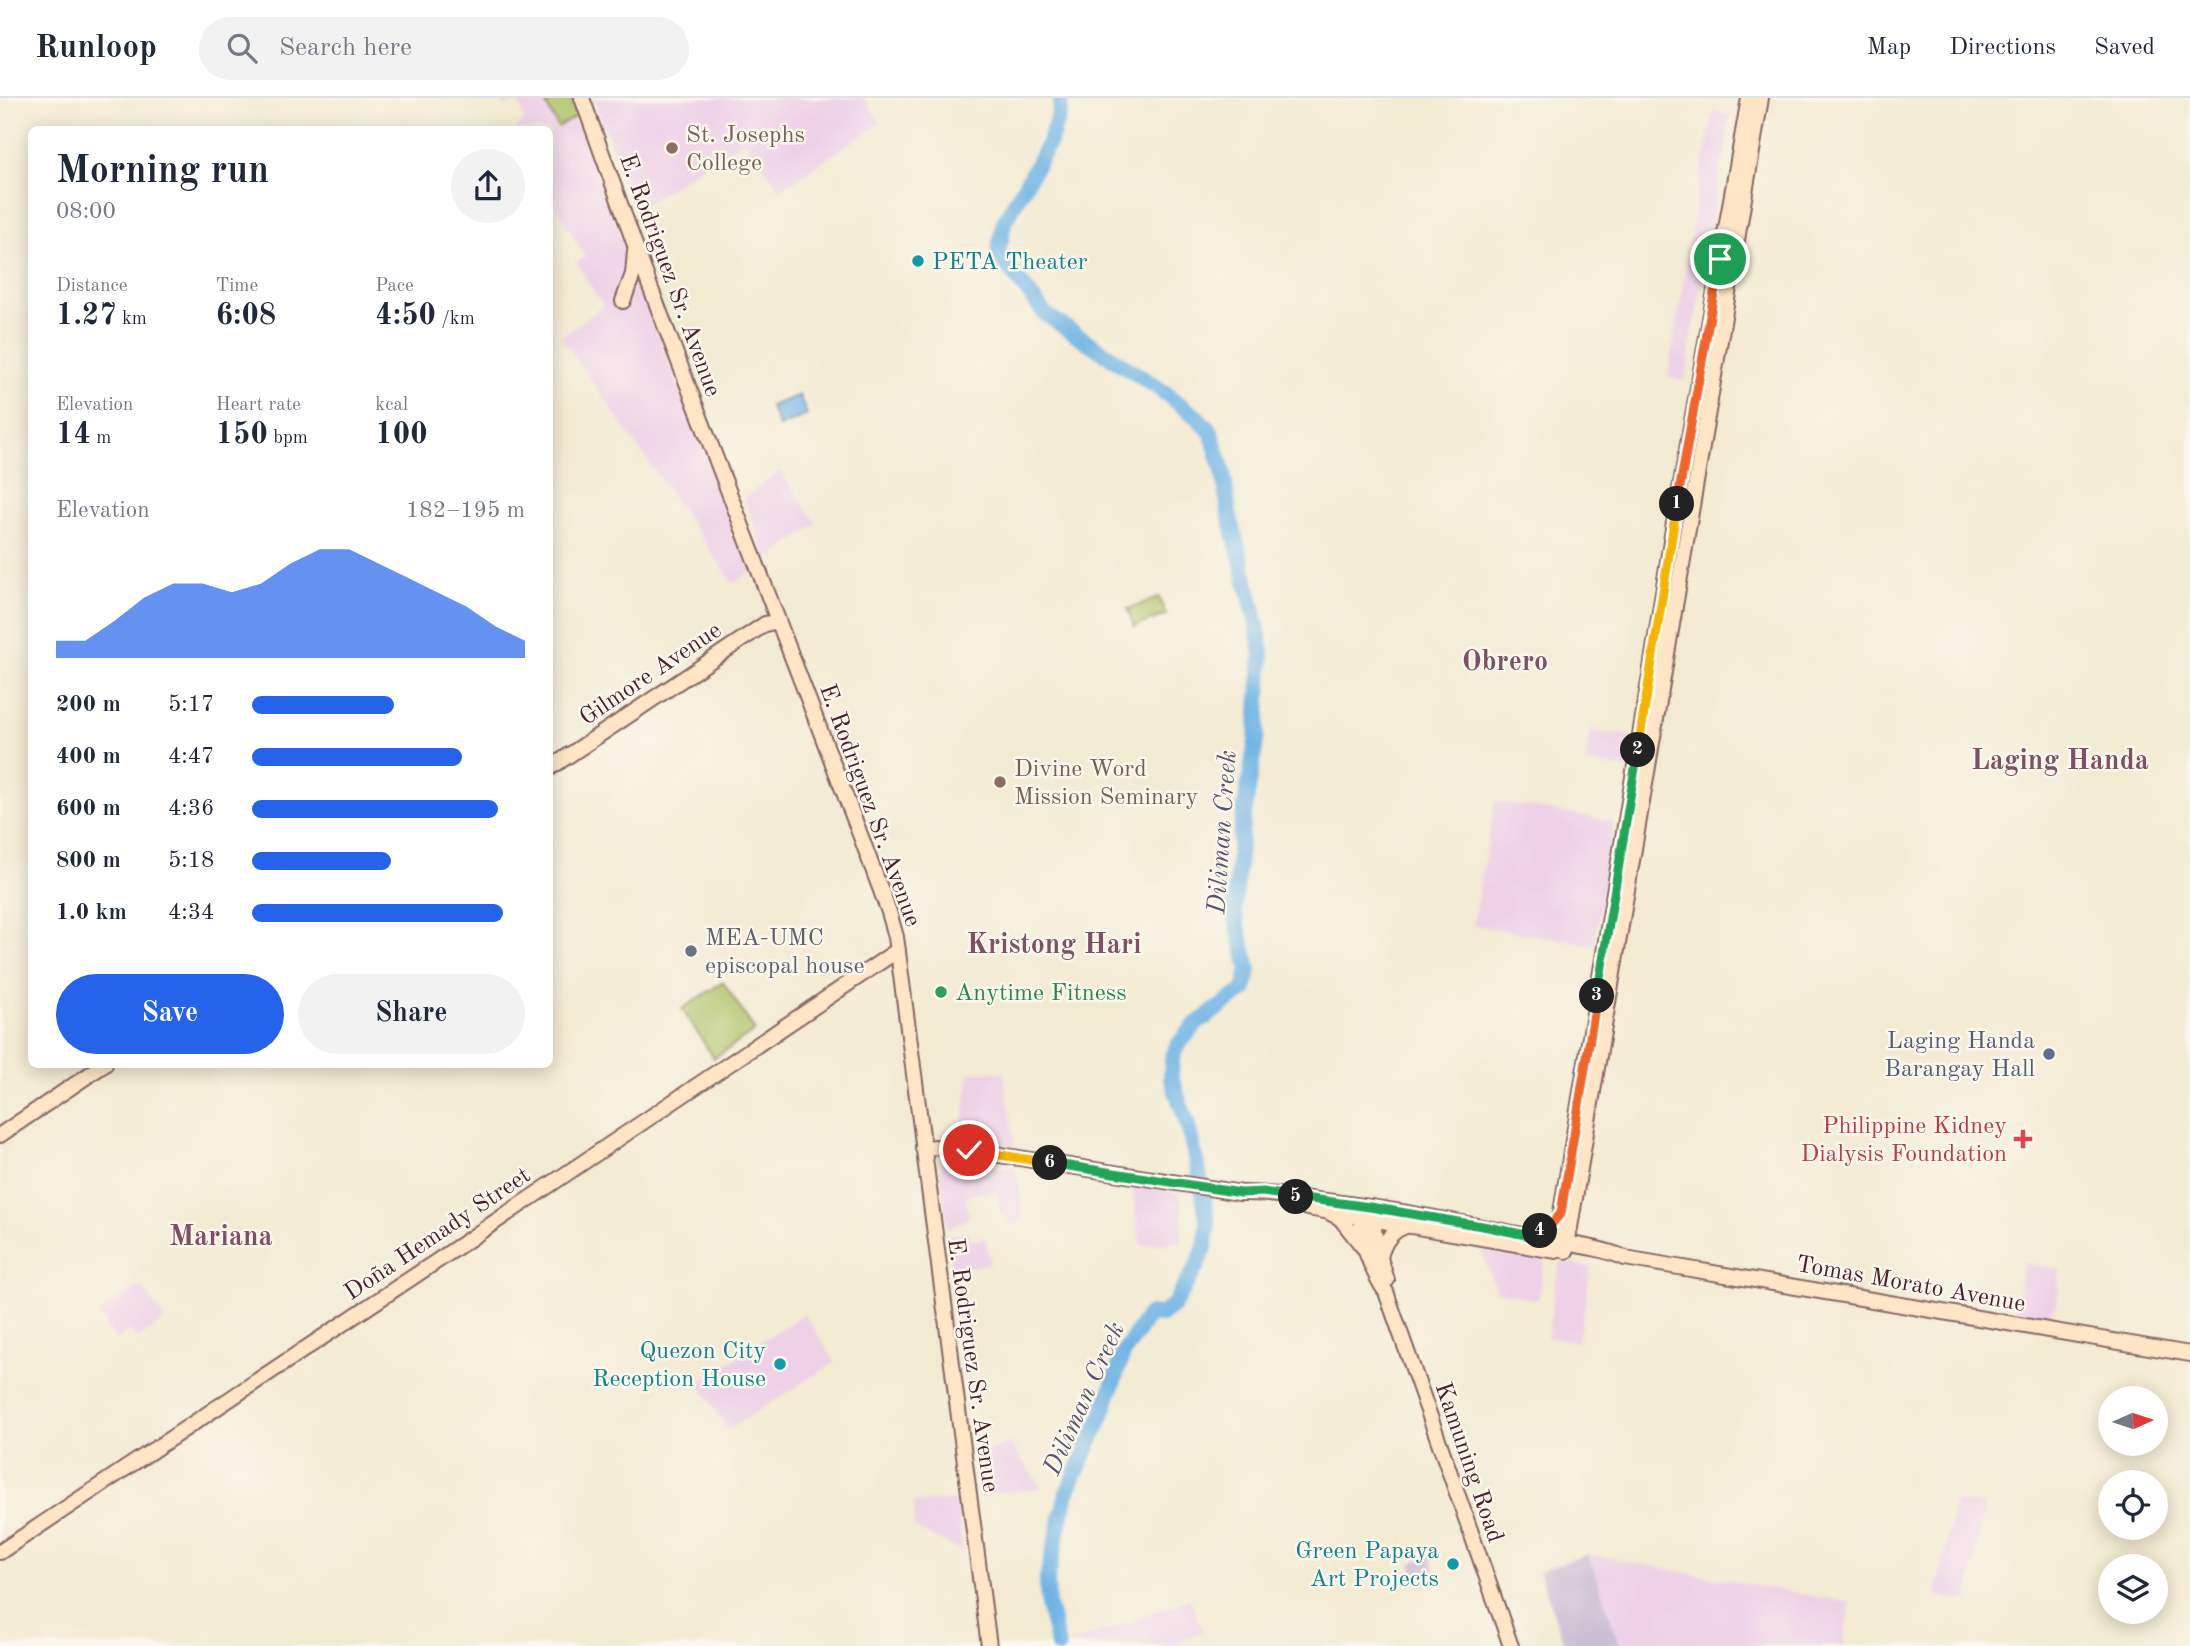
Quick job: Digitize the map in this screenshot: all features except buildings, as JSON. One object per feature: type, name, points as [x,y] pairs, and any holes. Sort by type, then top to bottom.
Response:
[{"type":"main road","name":"E. Rodriguez Sr. Avenue","points":[[582,98],[635,246],[889,912],[898,950],[989,1646]]},
{"type":"main road","points":[[1561,1247],[1561,1213],[1593,1057],[1673,529],[1749,98]]},
{"type":"main road","points":[[1561,1247],[1761,98]]},
{"type":"main road","points":[[623,301],[633,274],[635,246]]},
{"type":"main road","name":"Gilmore Avenue","points":[[553,766],[765,624],[778,621]]},
{"type":"main road","name":"Doña Hemady Street","points":[[0,1552],[426,1269],[898,950]]},
{"type":"main road","points":[[0,1135],[100,1068]]},
{"type":"main road","name":"Tomas Morato Avenue","points":[[923,1148],[981,1152],[1220,1189],[1262,1200],[1328,1211],[1488,1227],[1530,1236],[1561,1247]]},
{"type":"main road","name":"Tomas Morato Avenue","points":[[1241,1193],[1263,1192],[1410,1225],[1610,1252],[1625,1258],[2190,1354]]},
{"type":"main road","points":[[1328,1211],[1340,1218],[1373,1254],[1382,1248],[1392,1234],[1410,1225]]},
{"type":"main road","points":[[1530,1236],[1552,1224],[1561,1213]]},
{"type":"main road","name":"Kamuning Road","points":[[1369,1214],[1373,1229],[1373,1254],[1387,1279],[1386,1292],[1511,1646]]},
{"type":"shaded area","points":[[500,98],[568,98],[751,572],[733,583],[561,337],[603,306],[576,262],[585,257],[553,201],[553,126],[518,126],[524,120],[517,100],[505,106]]},
{"type":"shaded area","name":"St. Josephs College","points":[[593,98],[864,98],[881,123],[780,190],[744,140],[637,209]]},
{"type":"shaded area","points":[[1714,111],[1730,116],[1685,380],[1668,378],[1700,176]]},
{"type":"shaded area","points":[[780,471],[817,524],[767,560],[744,498]]},
{"type":"shaded area","points":[[1590,730],[1631,736],[1626,769],[1585,763]]},
{"type":"shaded area","points":[[1495,801],[1614,821],[1594,945],[1473,925]]},
{"type":"shaded area","points":[[970,1072],[1004,1072],[1015,1146],[961,1137]]},
{"type":"shaded area","points":[[951,1160],[1014,1168],[1018,1179],[1023,1222],[1012,1223],[1000,1213],[997,1191],[966,1196],[969,1218],[948,1229],[940,1171],[942,1162]]},
{"type":"shaded area","points":[[1132,1185],[1178,1193],[1182,1205],[1181,1242],[1140,1246]]},
{"type":"shaded area","points":[[969,1232],[971,1240],[986,1238],[990,1264],[952,1269],[947,1236]]},
{"type":"shaded area","points":[[1481,1249],[1545,1260],[1538,1300],[1496,1291]]},
{"type":"shaded area","points":[[1560,1262],[1591,1267],[1578,1342],[1547,1337]]},
{"type":"shaded area","points":[[2023,1263],[2060,1269],[2057,1305],[2047,1315],[2033,1321],[2014,1318]]},
{"type":"shaded area","points":[[141,1285],[165,1320],[137,1339],[131,1330],[116,1340],[99,1314]]},
{"type":"shaded area","name":"Quezon City Reception House","points":[[804,1314],[835,1362],[728,1430],[698,1383]]},
{"type":"shaded area","points":[[1010,1443],[1042,1488],[981,1495],[975,1456]]},
{"type":"shaded area","points":[[957,1500],[962,1552],[915,1528],[914,1502]]},
{"type":"shaded area","points":[[1955,1501],[1984,1505],[1967,1601],[1936,1596]]},
{"type":"shaded area","points":[[1588,1554],[1850,1603],[1843,1646],[1621,1646]]},
{"type":"shaded area","points":[[1588,1554],[1621,1646],[1565,1646],[1539,1571]]},
{"type":"shaded area","points":[[1430,1556],[1439,1581],[1422,1586],[1417,1584],[1411,1563]]},
{"type":"shaded area","points":[[1190,1599],[1203,1632],[1166,1646],[1065,1646]]},
{"type":"green space","points":[[543,98],[571,98],[578,115],[558,127]]},
{"type":"green space","points":[[1159,597],[1166,615],[1134,627],[1128,609]]},
{"type":"green space","points":[[723,982],[755,1031],[714,1058],[682,1009]]},
{"type":"water","points":[[799,395],[807,415],[779,427],[770,406]]},
{"type":"waterway","name":"Diliman Creek","points":[[1058,1646],[1048,1605],[1047,1579],[1067,1493],[1101,1418],[1123,1354],[1150,1314],[1161,1315],[1173,1306],[1196,1268],[1205,1247],[1208,1225],[1202,1186],[1188,1126],[1171,1077],[1172,1059],[1177,1046],[1196,1024],[1244,990],[1249,970],[1234,912],[1241,832],[1256,741],[1262,653],[1229,513],[1223,471],[1211,432],[1198,418],[1161,390],[1045,314],[998,254],[1004,222],[1049,143],[1060,111],[1061,98]]},
{"type":"place","name":"St. Josephs College","points":[[672,148]]},
{"type":"place","name":"PETA Theater","points":[[918,261]]},
{"type":"place","name":"Divine Word Mission Seminary","points":[[1000,782]]},
{"type":"place","name":"MEA-UMC episcopal house","points":[[691,951]]},
{"type":"place","name":"Anytime Fitness","points":[[941,992]]},
{"type":"place","name":"Laging Handa Barangay Hall","points":[[2049,1054]]},
{"type":"place","name":"Philippine Kidney Dialysis Foundation","points":[[2023,1139]]},
{"type":"place","name":"Quezon City Reception House","points":[[780,1364]]},
{"type":"place","name":"Green Papaya Art Projects","points":[[1453,1564]]},
{"type":"district","name":"Obrero","points":[[1505,660]]},
{"type":"district","name":"Laging Handa","points":[[2060,759]]},
{"type":"district","name":"Kristong Hari","points":[[1054,943]]},
{"type":"district","name":"Mariana","points":[[221,1235]]},
{"type":"route","points":[[969,1150],[1241,1193],[1263,1192],[1370,1207],[1530,1236],[1557,1219],[1561,1213],[1720,259]]}]
